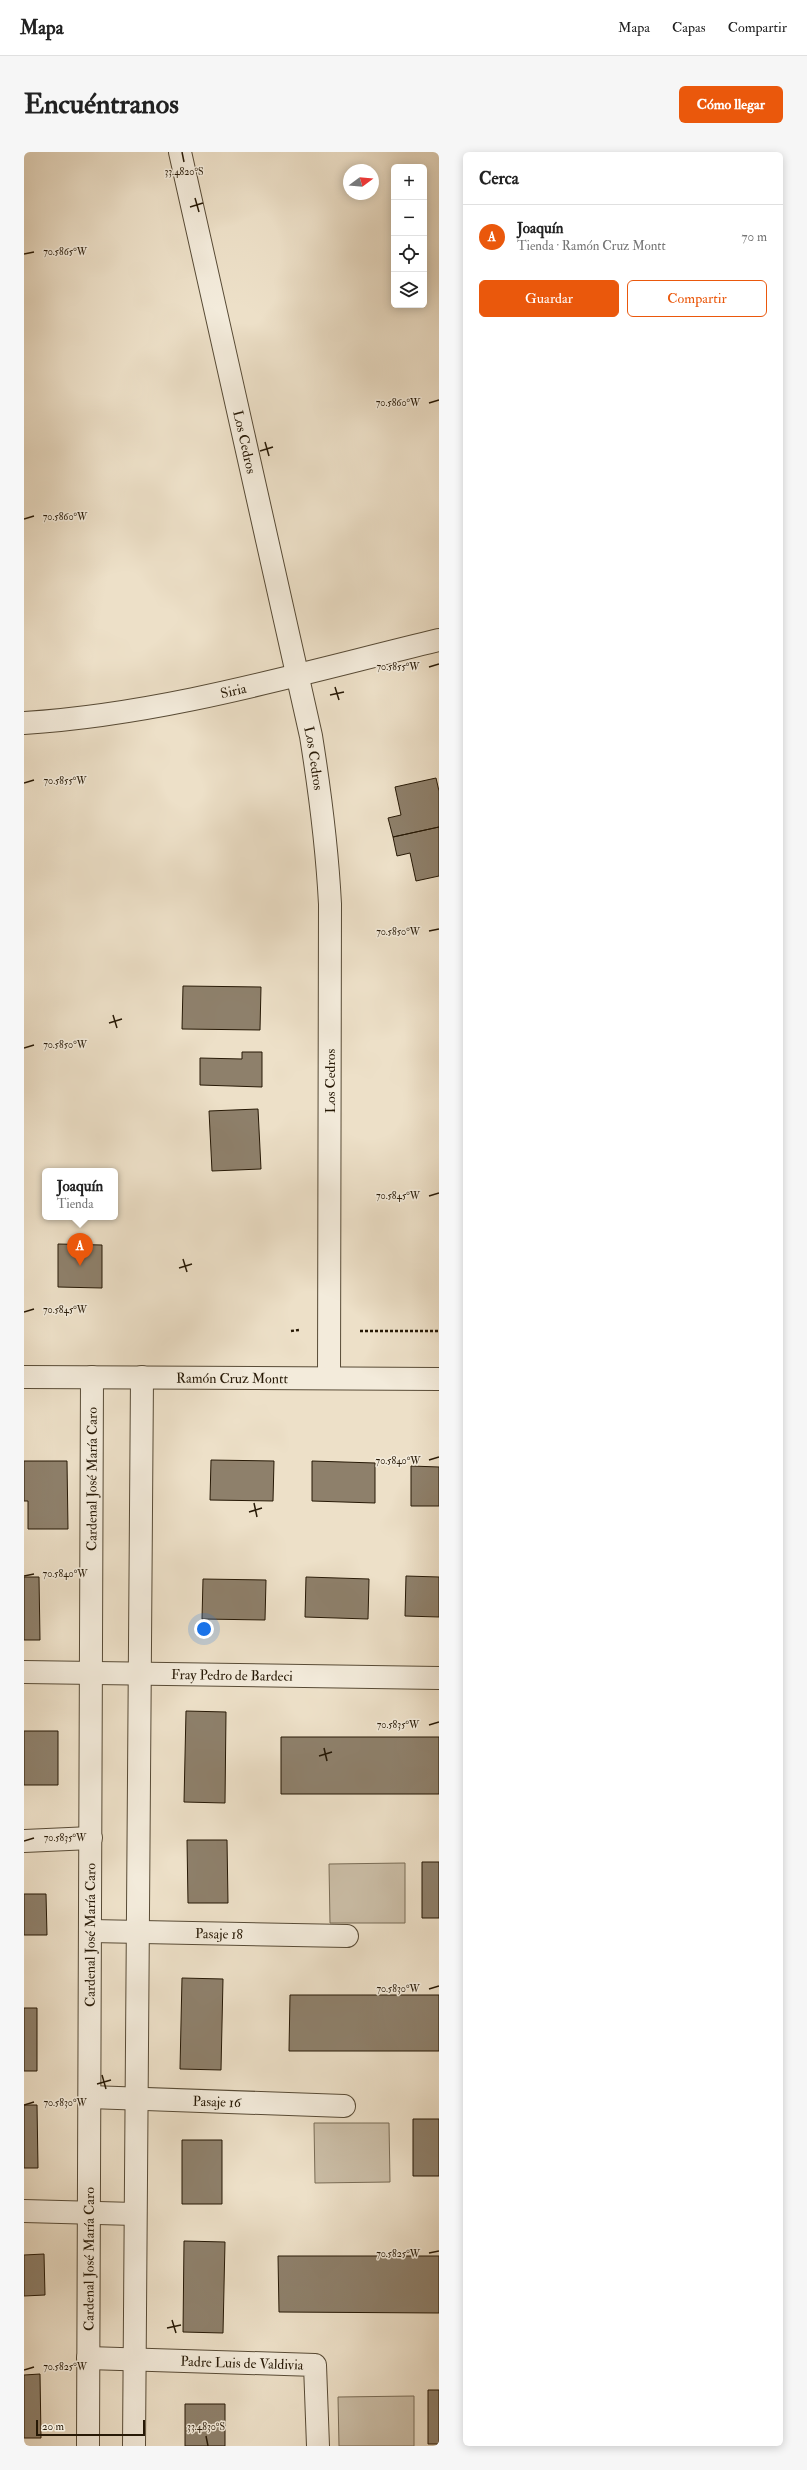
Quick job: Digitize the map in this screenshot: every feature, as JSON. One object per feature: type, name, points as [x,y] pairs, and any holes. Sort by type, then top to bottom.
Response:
[{"type":"street","name":"Los Cedros","points":[[180,152],[311,736],[322,798],[328,858],[331,956],[329,1378]]},
{"type":"street","name":"Siria","points":[[24,723],[102,715],[165,705],[439,640]]},
{"type":"street","name":"Ramón Cruz Montt","points":[[24,1377],[439,1379]]},
{"type":"street","name":"Cardenal José María Caro","points":[[88,2446],[92,1838],[92,1377]]},
{"type":"street","points":[[134,2446],[142,1377]]},
{"type":"street","name":"Fray Pedro de Bardeci","points":[[24,1672],[439,1678]]},
{"type":"street","points":[[24,1842],[92,1838]]},
{"type":"street","name":"Pasaje 18","points":[[91,1931],[347,1936]]},
{"type":"street","name":"Pasaje 16","points":[[90,2097],[344,2106]]},
{"type":"street","points":[[24,2211],[135,2214]]},
{"type":"street","name":"Padre Luis de Valdivia","points":[[88,2358],[315,2365],[318,2446]]},
{"type":"path","points":[[291,1331],[439,1331]]},
{"type":"shaded area","points":[[405,1863],[405,1923],[330,1923],[329,1864]]},
{"type":"shaded area","points":[[314,2123],[389,2123],[390,2182],[315,2183]]},
{"type":"shaded area","points":[[414,2396],[414,2446],[339,2446],[338,2397]]},
{"type":"building","points":[[436,778],[439,791],[439,827],[393,837],[388,818],[401,815],[395,787]]},
{"type":"building","points":[[439,827],[439,876],[416,881],[410,853],[397,856],[393,837]]},
{"type":"building","points":[[183,986],[261,987],[260,1030],[182,1029]]},
{"type":"building","points":[[242,1052],[262,1052],[262,1087],[200,1085],[200,1058],[242,1059]]},
{"type":"building","points":[[258,1109],[261,1169],[212,1171],[209,1111]]},
{"type":"building","points":[[58,1244],[102,1245],[102,1288],[58,1287]]},
{"type":"building","points":[[211,1460],[274,1461],[273,1501],[210,1500]]},
{"type":"building","points":[[24,1461],[67,1461],[68,1529],[28,1529],[28,1501],[24,1501]]},
{"type":"building","points":[[312,1461],[375,1463],[375,1503],[312,1501]]},
{"type":"building","points":[[411,1466],[439,1467],[439,1506],[411,1506]]},
{"type":"building","points":[[406,1576],[439,1577],[439,1617],[405,1616]]},
{"type":"building","points":[[24,1577],[39,1577],[40,1640],[24,1640]]},
{"type":"building","points":[[306,1577],[369,1579],[368,1619],[305,1617]]},
{"type":"building","points":[[203,1579],[266,1580],[265,1620],[202,1619]]},
{"type":"building","points":[[186,1711],[226,1712],[225,1803],[184,1802]]},
{"type":"building","points":[[24,1731],[58,1731],[58,1785],[24,1785]]},
{"type":"building","points":[[281,1737],[439,1737],[439,1794],[281,1794]]},
{"type":"building","points":[[187,1840],[227,1840],[228,1903],[188,1903]]},
{"type":"building","points":[[422,1862],[439,1862],[439,1918],[422,1918]]},
{"type":"building","points":[[24,1894],[46,1894],[47,1935],[24,1935]]},
{"type":"building","points":[[182,1978],[223,1979],[221,2070],[180,2069]]},
{"type":"building","points":[[290,1995],[439,1995],[439,2051],[289,2051]]},
{"type":"building","points":[[24,2008],[37,2008],[37,2071],[24,2071]]},
{"type":"building","points":[[24,2105],[37,2105],[38,2168],[24,2168]]},
{"type":"building","points":[[413,2119],[439,2119],[439,2176],[413,2176]]},
{"type":"building","points":[[182,2140],[222,2140],[222,2204],[182,2204]]},
{"type":"building","points":[[184,2241],[225,2242],[223,2333],[183,2332]]},
{"type":"building","points":[[44,2254],[45,2295],[24,2296],[24,2255]]},
{"type":"building","points":[[278,2256],[439,2256],[439,2313],[279,2312]]},
{"type":"building","points":[[40,2374],[41,2438],[24,2438],[24,2375]]},
{"type":"building","points":[[428,2390],[439,2390],[439,2444],[428,2444]]},
{"type":"building","points":[[185,2404],[225,2404],[225,2446],[185,2446]]},
{"type":"place","name":"Joaquín","points":[[80,1266]]}]
